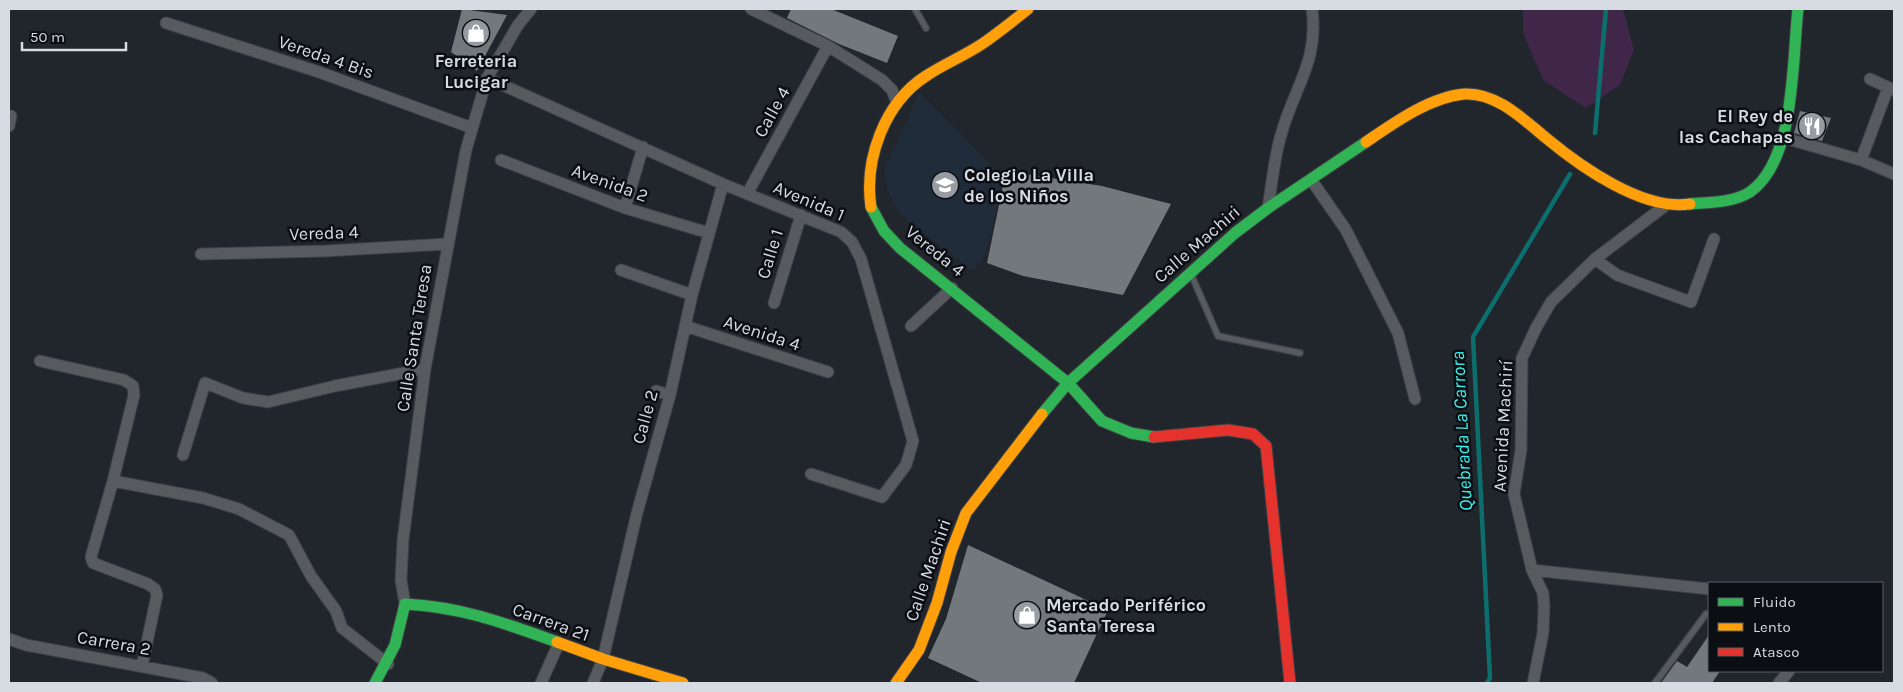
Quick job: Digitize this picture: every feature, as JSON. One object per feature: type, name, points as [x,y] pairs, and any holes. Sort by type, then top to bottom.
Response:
[{"type":"street","name":"Calle Santa Teresa","points":[[375,683],[388,664],[400,638],[405,604],[401,580],[403,540],[425,369],[447,244],[472,128],[487,78],[518,25],[532,9]]},
{"type":"street","name":"Vereda 4","points":[[1028,9],[982,44],[924,77],[897,103],[880,132],[869,194],[871,209],[884,230],[900,248],[1068,383],[1102,421],[1131,433],[1159,438],[1228,430],[1253,434],[1266,446],[1290,683]]},
{"type":"street","points":[[1268,208],[1281,135],[1309,66],[1314,26],[1312,9]]},
{"type":"street","points":[[1666,205],[1725,200],[1750,191],[1770,167],[1790,102],[1798,9]]},
{"type":"street","points":[[759,11],[828,46],[882,80],[892,90],[897,103]]},
{"type":"street","name":"Vereda 4 Bis","points":[[166,23],[319,72],[472,128]]},
{"type":"street","name":"Calle 4","points":[[747,194],[828,46]]},
{"type":"street","name":"Avenida 1","points":[[487,78],[723,184],[841,232],[852,242],[861,259],[913,441],[906,465],[882,497],[811,474]]},
{"type":"street","points":[[1861,160],[1891,89],[1870,80]]},
{"type":"street","name":"Calle Machiri","points":[[896,683],[919,650],[937,603],[951,552],[966,513],[1023,436],[1068,383],[1190,272],[1268,208],[1398,123],[1446,98],[1464,94],[1492,98],[1512,110],[1572,158],[1600,177],[1622,188],[1666,205]]},
{"type":"street","points":[[1780,136],[1861,160],[1894,174]]},
{"type":"street","points":[[625,208],[643,147]]},
{"type":"street","name":"Avenida 2","points":[[501,160],[625,208],[709,233]]},
{"type":"street","points":[[1312,181],[1346,230],[1398,333],[1415,399]]},
{"type":"street","name":"Calle 2","points":[[593,683],[603,659],[637,513],[670,395],[692,295],[723,184]]},
{"type":"street","name":"Avenida Machirí","points":[[1532,683],[1543,633],[1544,606],[1543,593],[1532,570],[1514,494],[1521,450],[1522,358],[1551,302],[1595,259],[1666,205]]},
{"type":"street","name":"Calle 1","points":[[774,303],[801,215]]},
{"type":"street","points":[[1595,259],[1617,275],[1691,302],[1714,238]]},
{"type":"street","name":"Vereda 4","points":[[201,254],[325,251],[447,244]]},
{"type":"street","points":[[621,270],[692,295]]},
{"type":"street","points":[[910,326],[952,288]]},
{"type":"street","name":"Avenida 4","points":[[686,326],[828,372]]},
{"type":"street","points":[[40,361],[124,380],[133,386],[134,395],[113,480],[91,557],[93,563],[148,584],[157,595],[142,666]]},
{"type":"street","points":[[183,455],[205,383],[243,398],[268,402],[335,386],[425,369]]},
{"type":"street","points":[[656,392],[670,395]]},
{"type":"street","points":[[113,480],[203,498],[239,509],[270,523],[289,535],[311,576],[336,611],[342,628],[388,664]]},
{"type":"street","points":[[1532,570],[1708,589]]},
{"type":"street","name":"Carrera 21","points":[[405,604],[438,606],[489,618],[603,659],[683,683]]},
{"type":"street","name":"Carrera 2","points":[[9,639],[26,645],[203,678],[212,683]]},
{"type":"street","points":[[541,683],[559,643]]},
{"type":"street","points":[[1780,683],[1788,672]]},
{"type":"lane","points":[[915,9],[926,28]]},
{"type":"lane","points":[[1190,272],[1218,336],[1300,353]]},
{"type":"lane","points":[[1655,683],[1706,614]]},
{"type":"shaded area","points":[[1523,9],[1623,9],[1634,50],[1620,85],[1586,108],[1543,80],[1523,33]]},
{"type":"shaded area","name":"Colegio La Villa de los Niños","points":[[920,92],[1004,179],[985,255],[973,271],[900,214],[888,191],[884,170]]},
{"type":"building","name":"Ferreteria Lucigar","points":[[462,9],[507,15],[477,71],[451,52]]},
{"type":"building","points":[[791,9],[831,9],[898,36],[887,63],[839,44],[787,18]]},
{"type":"building","name":"El Rey de las Cachapas","points":[[1800,111],[1831,118],[1822,141],[1794,133]]},
{"type":"building","points":[[1006,171],[1102,186],[1171,204],[1123,295],[1023,276],[987,263]]},
{"type":"building","name":"Mercado Periférico Santa Teresa","points":[[968,545],[1108,610],[1074,683],[982,683],[928,658],[946,619]]},
{"type":"building","points":[[1708,636],[1708,672],[1719,672],[1712,683],[1661,683],[1677,661],[1687,667]]},
{"type":"waterway","name":"Quebrada La Carrora","points":[[1595,133],[1606,9]]},
{"type":"waterway","name":"Quebrada La Carrora","points":[[1487,683],[1490,678],[1473,337],[1570,174]]},
{"type":"traffic: fast","points":[[1690,204],[1721,201],[1743,196],[1750,192],[1765,177],[1776,157],[1784,133],[1789,108],[1798,9]]},
{"type":"traffic: fast","points":[[1042,414],[1068,383],[1235,233],[1268,208],[1366,142]]},
{"type":"traffic: fast","points":[[871,207],[884,231],[900,248],[1068,383],[1102,421],[1131,433],[1154,437]]},
{"type":"traffic: fast","points":[[375,683],[395,645],[405,604],[464,612],[501,622],[557,642]]},
{"type":"traffic: slow","points":[[871,207],[871,170],[874,152],[888,117],[899,101],[911,87],[926,76],[982,44],[1028,9]]},
{"type":"traffic: slow","points":[[1366,142],[1400,119],[1438,100],[1464,94],[1487,97],[1508,108],[1577,162],[1614,184],[1633,194],[1653,201],[1690,204]]},
{"type":"traffic: slow","points":[[896,683],[919,650],[937,603],[951,552],[966,513],[1042,414]]},
{"type":"traffic: slow","points":[[557,642],[603,659],[683,683]]},
{"type":"traffic: jam","points":[[1154,437],[1228,430],[1253,434],[1266,446],[1290,683]]},
{"type":"place","name":"Ferreteria Lucigar","points":[[476,33]]},
{"type":"place","name":"El Rey de las Cachapas","points":[[1812,126]]},
{"type":"place","name":"Colegio La Villa de los Niños","points":[[945,185]]},
{"type":"place","name":"Mercado Periférico Santa Teresa","points":[[1027,615]]}]
